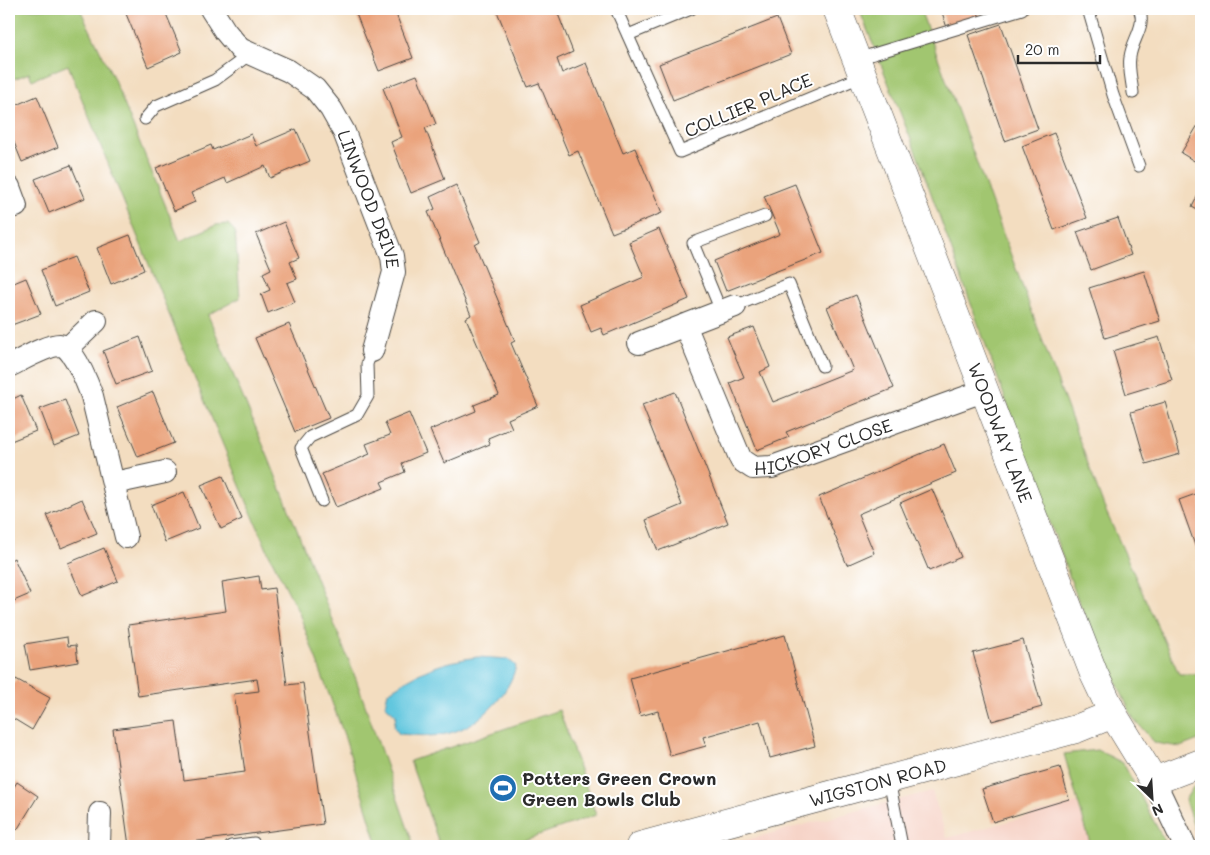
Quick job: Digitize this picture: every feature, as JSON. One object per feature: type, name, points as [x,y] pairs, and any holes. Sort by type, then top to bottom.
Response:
[{"type":"street","name":"LINWOOD DRIVE","points":[[211,9],[225,31],[240,49],[289,71],[315,89],[332,109],[344,132],[392,256],[394,272],[372,351]]},
{"type":"street","name":"WOODWAY LANE","points":[[838,9],[986,390],[1046,554],[1094,674],[1113,714],[1154,781],[1185,846]]},
{"type":"street","points":[[638,343],[728,308]]},
{"type":"street","points":[[68,348],[96,321]]},
{"type":"street","name":"HICKORY CLOSE","points":[[685,325],[740,460],[753,468],[772,467],[793,460],[986,390]]},
{"type":"street","points":[[9,366],[50,348],[61,345],[68,348],[86,380],[92,396],[126,537]]},
{"type":"street","points":[[114,483],[165,472]]},
{"type":"street","name":"WIGSTON ROAD","points":[[640,846],[1076,729],[1113,714]]},
{"type":"street","points":[[1154,781],[1201,762]]},
{"type":"street","points":[[99,846],[100,813]]},
{"type":"lane","name":"COLLIER PLACE","points":[[616,9],[680,152],[860,68]]},
{"type":"lane","points":[[628,35],[691,9]]},
{"type":"lane","points":[[860,68],[1022,9]]},
{"type":"lane","points":[[1088,9],[1113,95],[1139,166]]},
{"type":"lane","points":[[1133,93],[1130,59],[1135,38],[1142,25],[1143,17],[1139,9]]},
{"type":"lane","points":[[145,119],[156,106],[215,80],[250,54]]},
{"type":"lane","points":[[765,216],[693,243],[728,308],[789,284],[822,366]]},
{"type":"lane","name":"LINWOOD DRIVE","points":[[322,501],[301,448],[310,437],[357,415],[368,396],[367,364],[372,351]]},
{"type":"lane","points":[[889,780],[902,846]]},
{"type":"lane","points":[[231,846],[254,843]]},
{"type":"shaded area","points":[[932,791],[947,838],[1077,803],[1091,846],[723,846]]},
{"type":"green space","points":[[9,9],[80,9],[113,77],[180,241],[216,225],[228,224],[235,231],[240,298],[208,315],[269,459],[356,679],[414,846],[378,846],[344,735],[299,613],[268,552],[199,388],[68,65],[32,80],[29,73],[9,81]]},
{"type":"green space","points":[[859,9],[920,9],[1104,507],[1179,674],[1201,674],[1201,739],[1180,747],[1155,743],[1133,718],[1078,600],[919,160]]},
{"type":"green space","name":"Potters Green Crown Green Bowls Club","points":[[559,710],[596,815],[507,846],[440,846],[410,761]]},
{"type":"green space","points":[[1097,750],[1123,763],[1167,846],[1091,846],[1064,754]]},
{"type":"green space","points":[[1201,784],[1200,846],[1185,800],[1193,787]]},
{"type":"water","points":[[478,657],[508,659],[516,666],[507,688],[492,707],[472,723],[444,735],[399,734],[394,727],[396,715],[385,705],[388,692],[410,678],[441,665]]},
{"type":"building","points":[[124,9],[164,9],[182,52],[148,67]]},
{"type":"building","points":[[354,9],[394,9],[413,58],[379,71]]},
{"type":"building","points":[[496,9],[556,9],[573,52],[557,59],[562,73],[586,63],[623,153],[635,148],[662,213],[612,233],[578,151],[569,155],[539,83],[528,87]]},
{"type":"building","points":[[941,9],[977,9],[980,18],[947,28]]},
{"type":"building","points":[[777,18],[791,54],[673,100],[659,64]]},
{"type":"building","points":[[1001,24],[1038,129],[1005,141],[968,35]]},
{"type":"building","points":[[417,75],[436,124],[425,128],[445,179],[411,193],[391,142],[402,137],[383,88]]},
{"type":"building","points":[[37,96],[58,147],[22,162],[9,130],[9,108]]},
{"type":"building","points":[[1201,120],[1201,165],[1181,153]]},
{"type":"building","points":[[296,129],[310,161],[270,178],[265,166],[227,183],[225,178],[191,193],[195,202],[174,211],[156,168],[211,145],[213,150],[251,134],[256,146]]},
{"type":"building","points":[[1054,133],[1087,218],[1054,230],[1022,146]]},
{"type":"building","points":[[71,165],[85,198],[49,213],[35,179]]},
{"type":"building","points":[[795,184],[823,253],[726,291],[714,261],[780,234],[764,196]]},
{"type":"building","points":[[456,185],[480,242],[475,245],[515,341],[511,343],[538,406],[508,419],[512,428],[488,438],[490,444],[444,463],[430,430],[476,411],[474,405],[499,395],[466,318],[471,315],[428,212],[435,209],[430,197]]},
{"type":"building","points":[[1201,189],[1201,212],[1192,207]]},
{"type":"building","points":[[1118,218],[1131,255],[1091,270],[1077,232]]},
{"type":"building","points":[[284,222],[299,258],[290,262],[297,279],[287,283],[295,302],[268,313],[261,294],[270,290],[263,273],[271,269],[256,234]]},
{"type":"building","points":[[659,229],[689,299],[604,335],[601,328],[591,332],[580,305],[644,277],[629,242]]},
{"type":"building","points":[[130,235],[144,270],[111,284],[97,248]]},
{"type":"building","points":[[74,257],[89,292],[55,306],[41,270]]},
{"type":"building","points":[[1144,271],[1160,321],[1105,338],[1089,288]]},
{"type":"building","points":[[26,278],[41,314],[9,326],[9,285]]},
{"type":"building","points":[[856,295],[894,388],[786,432],[789,437],[757,450],[730,383],[744,377],[727,337],[754,327],[770,367],[760,372],[773,402],[853,370],[827,307]]},
{"type":"building","points":[[289,324],[329,418],[295,432],[255,338]]},
{"type":"building","points":[[140,337],[152,371],[116,384],[103,351]]},
{"type":"building","points":[[1159,337],[1172,380],[1126,394],[1113,351]]},
{"type":"building","points":[[153,392],[174,443],[138,457],[117,407]]},
{"type":"building","points":[[675,392],[728,523],[658,551],[646,520],[682,505],[642,405]]},
{"type":"building","points":[[21,395],[36,431],[11,441],[9,436],[9,401]]},
{"type":"building","points":[[65,400],[79,436],[54,446],[40,409]]},
{"type":"building","points":[[1165,402],[1180,454],[1146,464],[1131,412]]},
{"type":"building","points":[[409,413],[426,453],[402,463],[405,472],[381,482],[384,488],[336,507],[322,474],[370,454],[366,444],[390,435],[385,423]]},
{"type":"building","points":[[944,444],[956,473],[858,514],[874,553],[847,565],[819,497]]},
{"type":"building","points":[[223,476],[242,519],[221,529],[201,485]]},
{"type":"building","points":[[932,489],[961,557],[929,571],[900,503]]},
{"type":"building","points":[[184,492],[199,528],[165,542],[151,505]]},
{"type":"building","points":[[1201,492],[1201,553],[1198,554],[1179,500]]},
{"type":"building","points":[[82,499],[97,533],[61,548],[47,515]]},
{"type":"building","points":[[104,548],[118,581],[82,596],[68,563]]},
{"type":"building","points":[[14,558],[30,594],[9,603],[9,561]]},
{"type":"building","points":[[259,576],[261,590],[274,588],[287,685],[303,683],[323,824],[162,846],[129,846],[113,729],[176,721],[184,780],[245,772],[234,694],[259,691],[257,679],[138,696],[128,625],[226,611],[222,582]]},
{"type":"building","points":[[785,635],[815,746],[770,758],[760,721],[703,737],[706,746],[670,756],[658,711],[640,716],[630,678]]},
{"type":"building","points":[[67,637],[68,646],[76,645],[78,662],[30,670],[25,644]]},
{"type":"building","points":[[1023,640],[1042,707],[992,721],[973,653]]},
{"type":"building","points":[[16,679],[50,698],[32,730],[9,716],[9,693]]},
{"type":"building","points":[[1060,767],[1069,799],[993,822],[982,789]]},
{"type":"building","points":[[17,782],[38,796],[17,830],[9,825],[9,795]]},
{"type":"place","name":"Potters Green Crown Green Bowls Club","points":[[503,788]]}]
